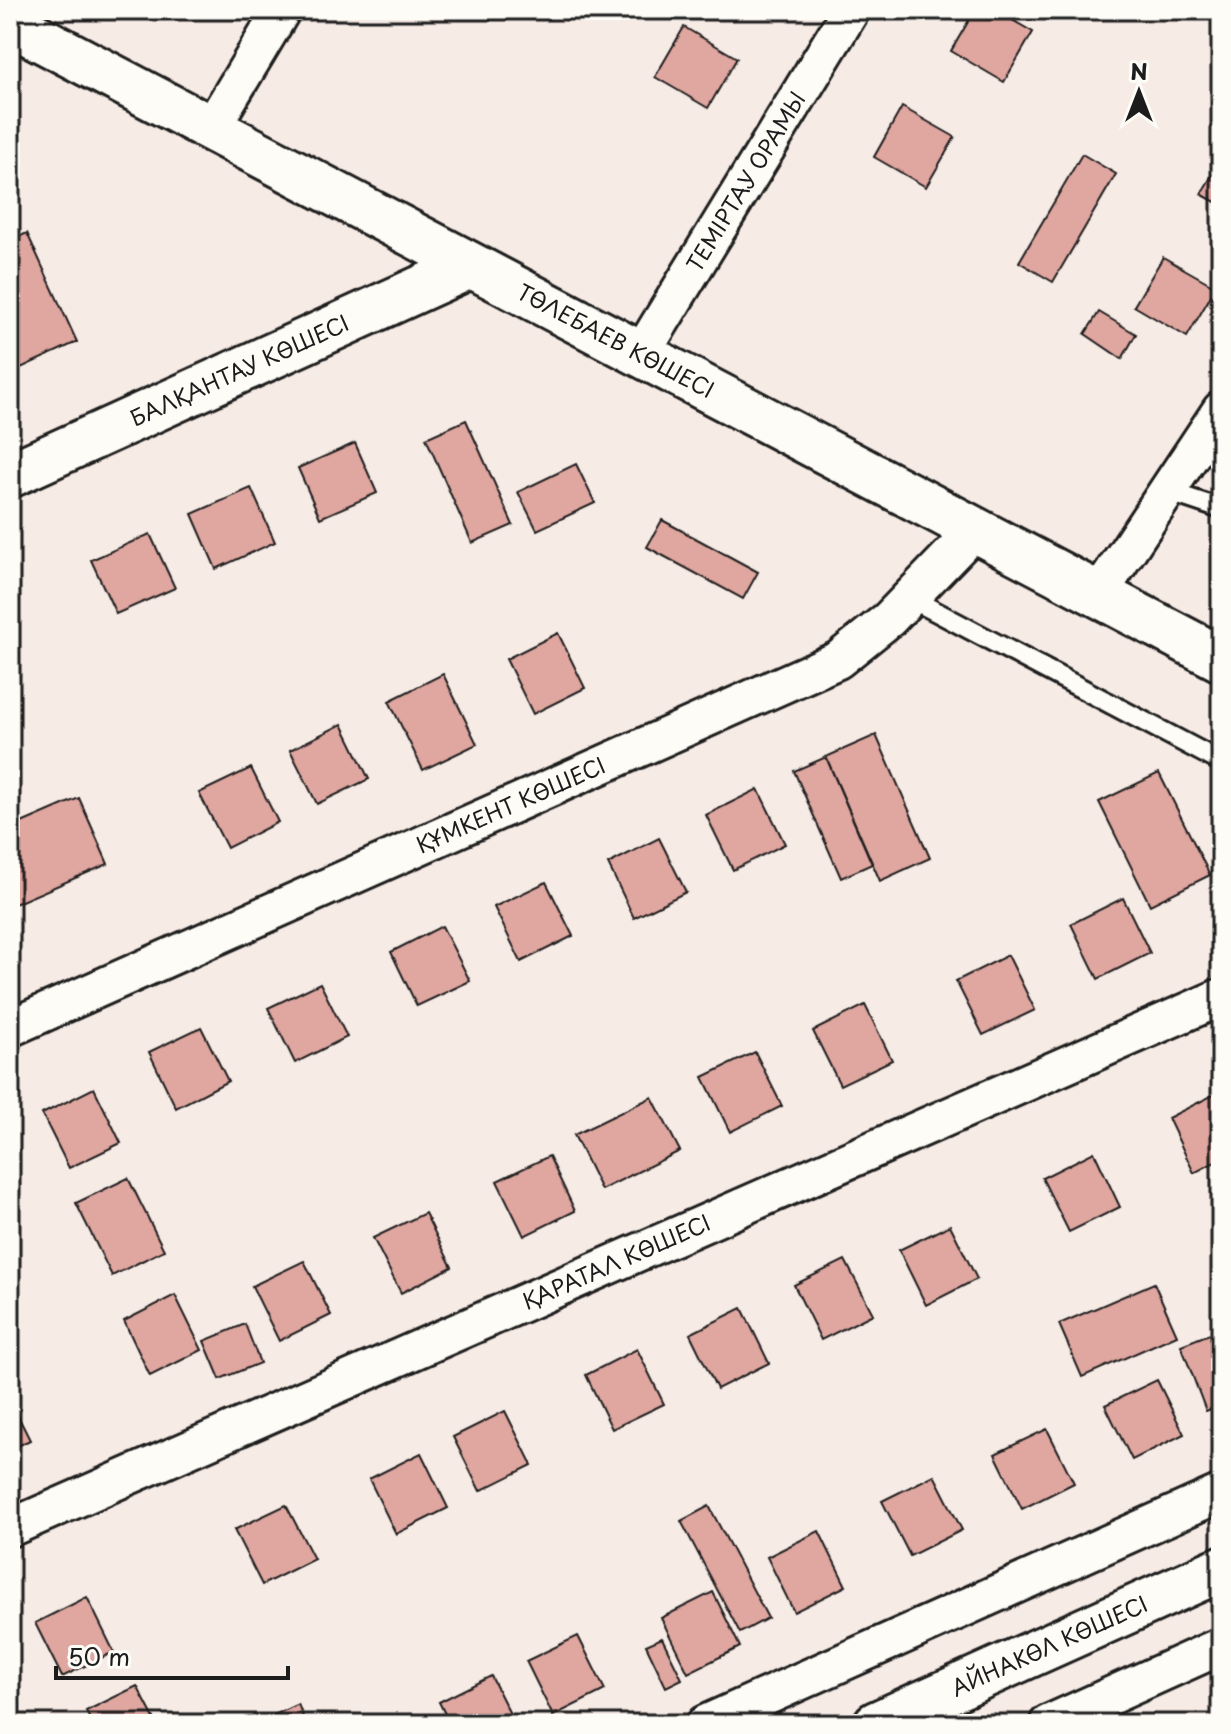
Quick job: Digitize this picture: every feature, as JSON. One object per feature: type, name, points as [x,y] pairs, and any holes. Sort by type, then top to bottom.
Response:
[{"type":"street","points":[[210,130],[282,10]]},
{"type":"street","name":"ТЕМІРТАУ ОРАМЫ","points":[[641,354],[851,10]]},
{"type":"street","name":"ТӨЛЕБАЕВ КӨШЕСІ","points":[[10,23],[1221,659]]},
{"type":"street","name":"БАЛҚАНТАУ КӨШЕСІ","points":[[10,475],[470,266]]},
{"type":"street","points":[[1098,595],[1221,410]]},
{"type":"street","name":"ҚҰМКЕНТ КӨШЕСІ","points":[[10,1028],[838,660],[910,598],[976,529]]},
{"type":"street","name":"ҚАРАТАЛ КӨШЕСІ","points":[[10,1528],[1221,997]]},
{"type":"street","points":[[705,1724],[1221,1493]]},
{"type":"street","name":"АЙНАКӨЛ КӨШЕСІ","points":[[876,1724],[1221,1569]]},
{"type":"street","points":[[1048,1724],[1221,1646]]},
{"type":"lane","points":[[1167,491],[1221,509]]},
{"type":"lane","points":[[910,598],[1221,762]]},
{"type":"building","points":[[975,10],[995,10],[1033,32],[1004,82],[951,51]]},
{"type":"building","points":[[684,27],[737,58],[708,108],[655,77]]},
{"type":"building","points":[[902,107],[955,137],[926,187],[874,157]]},
{"type":"building","points":[[1082,154],[1116,174],[1053,282],[1019,262]]},
{"type":"building","points":[[1221,160],[1221,205],[1201,194]]},
{"type":"building","points":[[27,233],[77,342],[10,373],[10,241]]},
{"type":"building","points":[[1163,257],[1216,287],[1187,337],[1134,306]]},
{"type":"building","points":[[1099,312],[1136,334],[1122,359],[1085,334]]},
{"type":"building","points":[[466,420],[513,525],[472,543],[426,438]]},
{"type":"building","points":[[355,443],[377,493],[320,518],[298,468]]},
{"type":"building","points":[[576,464],[595,503],[537,530],[518,492]]},
{"type":"building","points":[[251,488],[275,542],[216,569],[192,514]]},
{"type":"building","points":[[662,520],[758,572],[743,599],[647,547]]},
{"type":"building","points":[[150,534],[175,588],[116,614],[91,560]]},
{"type":"building","points":[[558,633],[585,688],[533,714],[506,659]]},
{"type":"building","points":[[443,674],[477,744],[423,770],[389,701]]},
{"type":"building","points":[[342,724],[369,779],[317,804],[290,750]]},
{"type":"building","points":[[876,735],[930,858],[880,881],[826,757]]},
{"type":"building","points":[[826,757],[872,864],[841,878],[794,771]]},
{"type":"building","points":[[251,768],[278,822],[227,848],[199,793]]},
{"type":"building","points":[[1159,773],[1210,875],[1150,905],[1099,802]]},
{"type":"building","points":[[758,789],[785,844],[733,870],[706,815]]},
{"type":"building","points":[[79,798],[108,864],[10,906],[10,828]]},
{"type":"building","points":[[659,838],[686,892],[634,918],[608,864]]},
{"type":"building","points":[[546,882],[573,936],[521,962],[494,907]]},
{"type":"building","points":[[1123,898],[1150,953],[1098,979],[1071,924]]},
{"type":"building","points":[[442,926],[470,981],[417,1006],[391,952]]},
{"type":"building","points":[[1008,955],[1035,1010],[983,1035],[956,981]]},
{"type":"building","points":[[320,983],[347,1037],[295,1063],[268,1008]]},
{"type":"building","points":[[865,1005],[892,1060],[840,1085],[813,1031]]},
{"type":"building","points":[[201,1027],[228,1081],[176,1108],[149,1052]]},
{"type":"building","points":[[755,1052],[782,1106],[730,1132],[703,1077]]},
{"type":"building","points":[[94,1088],[121,1143],[69,1168],[42,1114]]},
{"type":"building","points":[[1219,1092],[1221,1159],[1194,1173],[1168,1118]]},
{"type":"building","points":[[652,1097],[680,1151],[601,1190],[574,1135]]},
{"type":"building","points":[[1094,1152],[1120,1207],[1069,1232],[1042,1178]]},
{"type":"building","points":[[549,1156],[575,1211],[524,1236],[497,1181]]},
{"type":"building","points":[[128,1178],[164,1250],[112,1276],[76,1203]]},
{"type":"building","points":[[425,1213],[452,1267],[401,1293],[373,1238]]},
{"type":"building","points":[[950,1225],[977,1279],[926,1305],[899,1250]]},
{"type":"building","points":[[845,1260],[873,1314],[821,1340],[794,1285]]},
{"type":"building","points":[[304,1261],[331,1315],[279,1341],[252,1286]]},
{"type":"building","points":[[1154,1283],[1177,1335],[1082,1377],[1059,1324]]},
{"type":"building","points":[[175,1295],[202,1350],[150,1376],[124,1321]]},
{"type":"building","points":[[742,1308],[769,1363],[717,1389],[690,1334]]},
{"type":"building","points":[[245,1324],[260,1363],[220,1379],[204,1341]]},
{"type":"building","points":[[1212,1333],[1221,1357],[1221,1405],[1206,1411],[1181,1345]]},
{"type":"building","points":[[637,1349],[664,1404],[612,1429],[586,1375]]},
{"type":"building","points":[[1157,1380],[1184,1434],[1132,1460],[1105,1405]]},
{"type":"building","points":[[10,1400],[30,1440],[10,1450]]},
{"type":"building","points":[[505,1411],[532,1465],[480,1491],[453,1437]]},
{"type":"building","points":[[1047,1429],[1074,1483],[1022,1509],[995,1454]]},
{"type":"building","points":[[421,1453],[448,1508],[396,1534],[369,1479]]},
{"type":"building","points":[[934,1475],[962,1530],[910,1556],[882,1501]]},
{"type":"building","points":[[286,1505],[314,1559],[262,1585],[234,1530]]},
{"type":"building","points":[[709,1506],[768,1618],[740,1633],[681,1521]]},
{"type":"building","points":[[819,1531],[846,1586],[794,1612],[767,1557]]},
{"type":"building","points":[[713,1592],[740,1647],[688,1673],[661,1618]]},
{"type":"building","points":[[87,1597],[114,1652],[62,1677],[35,1623]]},
{"type":"building","points":[[578,1636],[605,1690],[553,1716],[526,1661]]},
{"type":"building","points":[[662,1638],[682,1679],[666,1687],[646,1645]]},
{"type":"building","points":[[491,1676],[515,1724],[450,1724],[439,1702]]},
{"type":"building","points":[[137,1686],[157,1724],[92,1724],[86,1711]]},
{"type":"building","points":[[298,1704],[306,1724],[278,1724],[274,1715]]}]
